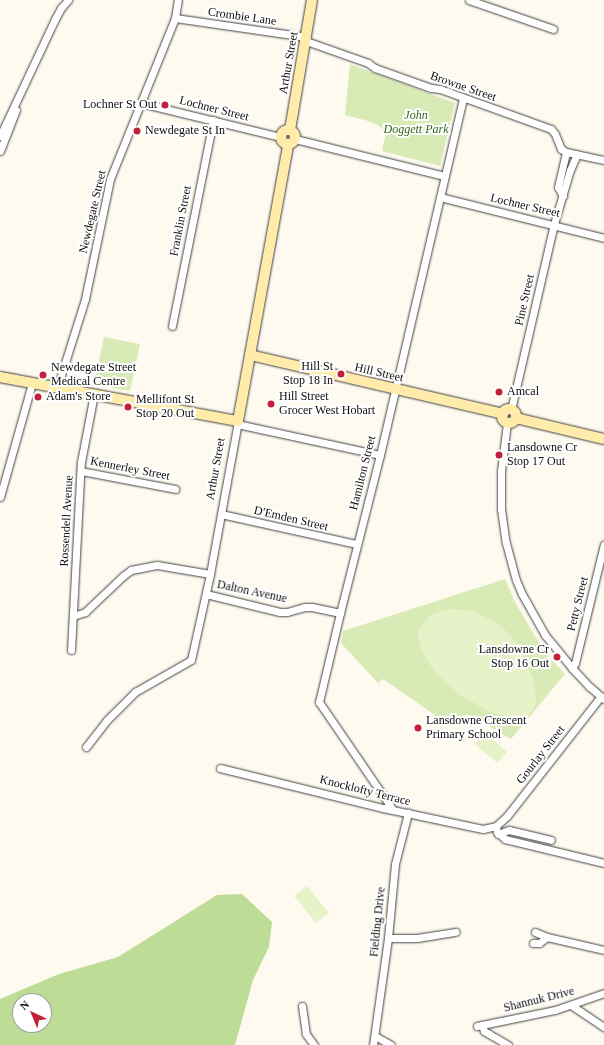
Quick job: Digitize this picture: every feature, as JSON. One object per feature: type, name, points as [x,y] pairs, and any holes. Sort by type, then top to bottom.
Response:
[{"type":"street","points":[[0,136],[54,21],[61,8],[68,0]]},
{"type":"street","name":"Newdegate Street","points":[[57,388],[85,299],[110,179],[175,18],[178,0]]},
{"type":"street","name":"Arthur Street","points":[[86,747],[107,720],[134,692],[191,660],[206,594],[221,514],[312,0]]},
{"type":"street","points":[[469,0],[553,29]]},
{"type":"street","name":"Crombie Lane","points":[[175,18],[306,39]]},
{"type":"street","name":"Browne Street","points":[[306,39],[368,63],[375,68],[430,88],[440,89],[463,99],[551,129],[555,134],[561,149],[566,152]]},
{"type":"street","name":"Hamilton Street","points":[[393,810],[319,702],[356,544],[380,455],[463,99]]},
{"type":"street","name":"Lochner Street","points":[[141,103],[445,176]]},
{"type":"street","points":[[0,151],[16,112],[15,104]]},
{"type":"street","name":"Franklin Street","points":[[172,326],[213,120]]},
{"type":"street","points":[[566,152],[604,160]]},
{"type":"street","name":"Pine Street","points":[[562,196],[558,187],[566,152]]},
{"type":"street","name":"Pine Street","points":[[577,154],[554,224],[509,416],[500,487],[503,521],[510,559],[522,594],[535,619],[548,638],[572,668],[602,698]]},
{"type":"street","name":"Lochner Street","points":[[440,197],[554,224],[604,238]]},
{"type":"street","name":"Hill Street","points":[[250,355],[604,439]]},
{"type":"street","points":[[0,377],[237,422],[380,455]]},
{"type":"street","points":[[0,497],[32,383]]},
{"type":"street","name":"Rossendell Avenue","points":[[71,650],[81,471],[94,394]]},
{"type":"street","name":"Kennerley Street","points":[[81,471],[175,489]]},
{"type":"street","name":"D'Emden Street","points":[[221,514],[356,544]]},
{"type":"street","name":"Petty Street","points":[[572,668],[575,663],[604,544]]},
{"type":"street","points":[[73,616],[86,612],[131,570],[157,565],[210,574]]},
{"type":"street","name":"Dalton Avenue","points":[[206,594],[280,612],[287,612],[304,607],[312,607],[340,613]]},
{"type":"street","name":"Gourlay Street","points":[[496,826],[507,816],[602,698]]},
{"type":"street","name":"Knocklofty Terrace","points":[[220,768],[393,810],[483,829],[496,826]]},
{"type":"street","name":"Fielding Drive","points":[[373,1045],[388,938],[395,864],[408,813]]},
{"type":"street","points":[[496,826],[498,834],[505,839],[604,863]]},
{"type":"street","points":[[498,834],[509,830],[551,840]]},
{"type":"street","points":[[388,938],[417,938],[456,932]]},
{"type":"street","points":[[535,932],[547,937],[604,950]]},
{"type":"street","points":[[533,942],[539,942],[547,937]]},
{"type":"street","name":"Shannuk Drive","points":[[508,1045],[484,1031],[480,1026],[571,1005],[604,993]]},
{"type":"street","points":[[571,1005],[604,1027]]},
{"type":"street","points":[[302,1006],[306,1034],[314,1045]]},
{"type":"street","points":[[375,1036],[391,1045]]},
{"type":"green space","name":"John Doggett Park","points":[[350,64],[455,103],[440,166],[382,151],[386,133],[378,125],[345,115]]},
{"type":"green space","points":[[104,337],[140,344],[130,391],[112,388],[111,382],[95,379]]},
{"type":"green space","points":[[505,579],[515,602],[547,655],[565,674],[511,739],[470,715],[439,718],[383,679],[378,683],[341,643],[343,631]]},
{"type":"green space","points":[[454,609],[475,612],[491,620],[501,626],[515,641],[531,674],[535,688],[536,704],[529,715],[511,717],[490,712],[460,695],[434,671],[421,649],[418,630],[431,615]]},
{"type":"green space","points":[[485,732],[507,752],[497,763],[475,744]]},
{"type":"green space","points":[[307,886],[329,913],[316,923],[294,896]]},
{"type":"green space","points":[[242,894],[272,922],[269,947],[253,980],[235,1045],[0,1045],[0,999],[12,994],[12,1033],[52,1033],[52,993],[14,993],[59,974],[118,957],[217,895]]},
{"type":"place","name":"Lochner St Out","points":[[165,105]]},
{"type":"place","name":"Newdegate St In","points":[[137,131]]},
{"type":"place","name":"Hill St Stop 18 In","points":[[341,374]]},
{"type":"place","name":"Newdegate Street Medical Centre","points":[[43,375]]},
{"type":"place","name":"Amcal","points":[[499,392]]},
{"type":"place","name":"Adam's Store","points":[[38,397]]},
{"type":"place","name":"Hill Street Grocer West Hobart","points":[[271,404]]},
{"type":"place","name":"Mellifont St Stop 20 Out","points":[[128,407]]},
{"type":"place","name":"Lansdowne Cr Stop 17 Out","points":[[499,455]]},
{"type":"place","name":"Lansdowne Cr Stop 16 Out","points":[[557,657]]},
{"type":"place","name":"Lansdowne Crescent Primary School","points":[[418,728]]}]
